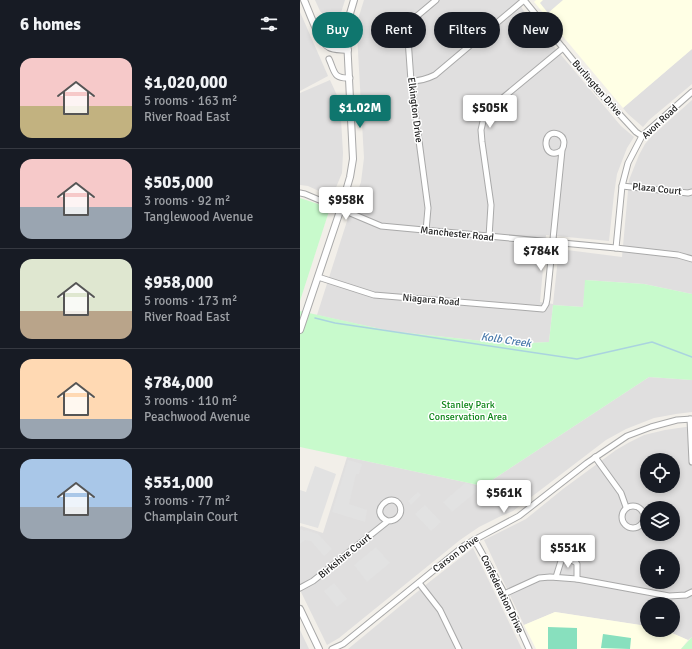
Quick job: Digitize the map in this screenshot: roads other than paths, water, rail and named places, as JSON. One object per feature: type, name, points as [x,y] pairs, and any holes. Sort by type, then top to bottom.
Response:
[{"type":"street","points":[[304,0],[312,18]]},
{"type":"street","points":[[350,12],[354,0]]},
{"type":"street","name":"Elkington Drive","points":[[426,231],[428,208],[411,81],[408,39],[411,26],[417,16],[436,0]]},
{"type":"street","points":[[411,81],[426,79],[435,75],[524,0]]},
{"type":"street","name":"Burlington Drive","points":[[524,0],[534,12]]},
{"type":"street","points":[[300,330],[350,177],[352,159],[348,50],[334,48]]},
{"type":"street","points":[[490,237],[491,205],[481,130],[484,118],[493,106],[563,48]]},
{"type":"street","name":"Burlington Drive","points":[[563,48],[606,99],[636,132],[642,136]]},
{"type":"street","points":[[329,59],[336,75],[342,78],[350,78]]},
{"type":"street","name":"Avon Road","points":[[616,248],[622,186],[628,164],[642,136],[692,92]]},
{"type":"street","points":[[552,243],[562,150]]},
{"type":"street","name":"Plaza Court","points":[[622,186],[692,192]]},
{"type":"street","name":"Manchester Road","points":[[300,192],[381,226],[616,248],[678,255],[692,259]]},
{"type":"street","name":"Niagara Road","points":[[318,277],[374,295],[543,309],[546,299],[552,243]]},
{"type":"street","points":[[691,419],[692,462]]},
{"type":"street","name":"Carson Drive","points":[[332,649],[343,644],[465,545],[519,516],[595,457],[627,436],[651,427],[677,420],[691,419]]},
{"type":"street","points":[[595,457],[621,493],[626,507]]},
{"type":"street","name":"Birkshire Court","points":[[300,588],[314,581],[388,521],[395,520],[400,515],[400,507],[391,500],[383,504],[380,510],[383,518],[388,521]]},
{"type":"street","points":[[635,505],[642,510],[644,514],[643,522],[637,528],[628,527],[624,524],[621,515],[626,507],[635,505]]},
{"type":"street","name":"Confederation Drive","points":[[474,540],[504,594],[529,649]]},
{"type":"street","points":[[556,577],[561,561],[564,559],[576,562],[577,579]]},
{"type":"street","points":[[504,594],[539,578],[550,577],[577,579],[669,596],[686,595],[692,592]]},
{"type":"street","points":[[419,583],[440,610],[457,648]]},
{"type":"street","points":[[300,609],[319,649]]},
{"type":"waterway","name":"Kolb Creek","points":[[315,318],[335,323],[577,359],[652,342],[692,357]]},
{"type":"park label","name":"Stanley Park Conservation Area","points":[[468,410]]}]
